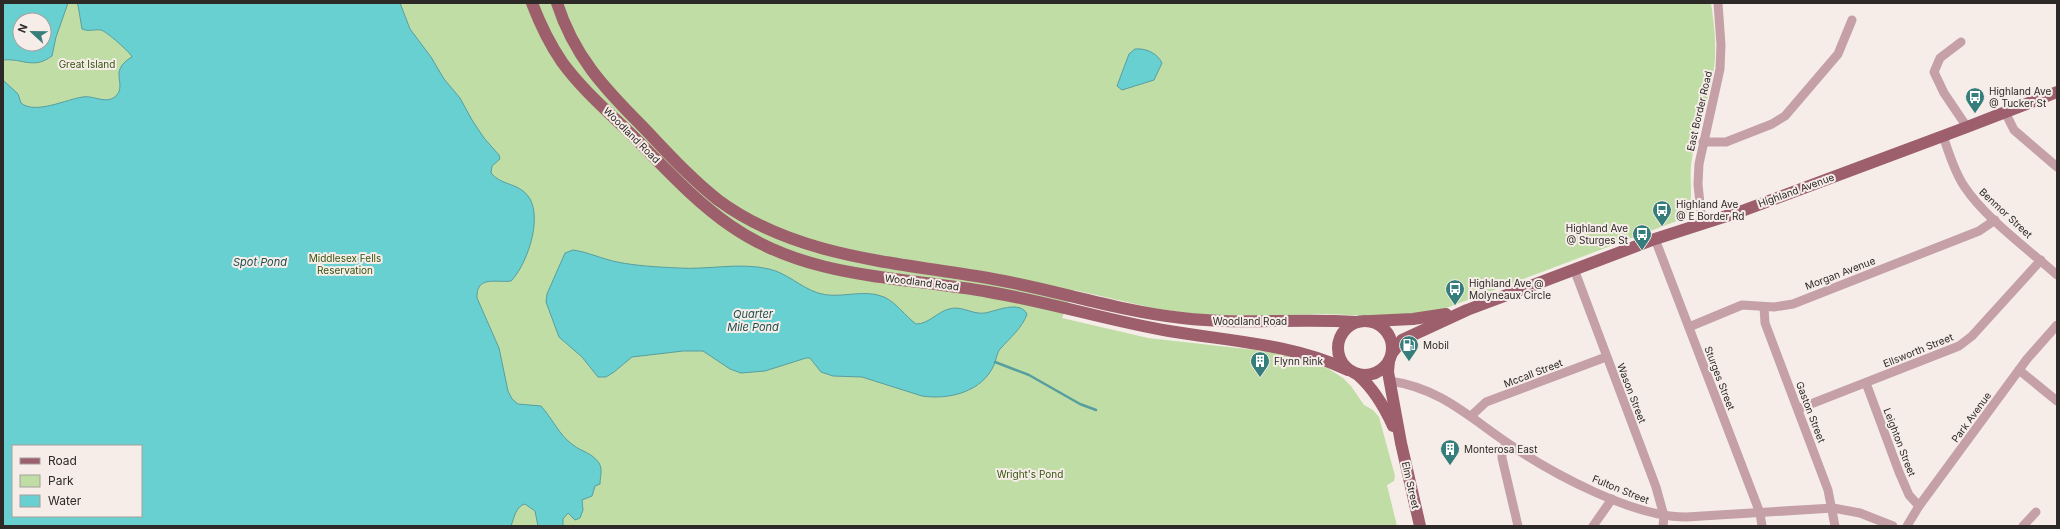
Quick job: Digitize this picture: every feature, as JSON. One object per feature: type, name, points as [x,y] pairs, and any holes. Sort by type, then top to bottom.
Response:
[{"type":"main road","name":"Woodland Road","points":[[532,3],[547,38],[563,62],[604,108],[697,200],[730,226],[763,245],[806,262],[838,271],[946,285],[1040,302],[1159,329],[1306,353],[1353,372]]},
{"type":"main road","name":"Woodland Road","points":[[557,3],[578,52],[609,93],[692,178],[729,208],[763,227],[814,247],[859,258],[982,277],[1154,314],[1194,320],[1236,322],[1362,321]]},
{"type":"main road","points":[[563,62],[578,52]]},
{"type":"main road","name":"Highland Avenue","points":[[1390,357],[1402,340],[1466,310],[1574,268],[1702,224],[1943,136],[2057,92]]},
{"type":"main road","points":[[1040,302],[1043,290]]},
{"type":"main road","name":"Highland Avenue","points":[[1362,321],[1428,317],[1466,310]]},
{"type":"main road","points":[[1362,321],[1376,323],[1386,330],[1391,340],[1390,357],[1380,370],[1374,374],[1353,372],[1342,363],[1337,347],[1342,332],[1348,326],[1362,321]]},
{"type":"main road","name":"Elm Street","points":[[1390,357],[1390,381],[1401,444],[1420,526]]},
{"type":"main road","name":"Elm Street","points":[[1353,372],[1372,388],[1386,408],[1401,444]]},
{"type":"street","name":"East Border Road","points":[[1702,224],[1698,174],[1703,142],[1715,97],[1720,70],[1721,45],[1718,3]]},
{"type":"street","points":[[1703,142],[1726,142],[1772,124],[1785,116],[1838,54],[1852,20]]},
{"type":"street","points":[[1961,42],[1940,58],[1935,66],[1934,72],[1944,93],[1967,127]]},
{"type":"street","points":[[2005,112],[2014,130],[2057,167]]},
{"type":"street","name":"Benmor Street","points":[[1943,136],[1954,167],[1963,185],[1995,220],[2057,274]]},
{"type":"street","name":"Morgan Avenue","points":[[1689,327],[1742,305],[1779,307],[1793,304],[1979,231],[1995,220]]},
{"type":"street","name":"Sturges Street","points":[[1655,239],[1760,513],[1762,526]]},
{"type":"street","name":"Ellsworth Street","points":[[1798,409],[1944,353],[1965,342],[2041,260]]},
{"type":"street","name":"Wason Street","points":[[1574,268],[1606,357],[1656,487],[1664,516],[1663,526]]},
{"type":"street","name":"Gaston Street","points":[[1764,307],[1765,323],[1828,490],[1833,508],[1835,526]]},
{"type":"street","name":"Park Avenue","points":[[1907,526],[1919,506],[2019,370],[2057,325]]},
{"type":"street","name":"Mccall Street","points":[[1471,416],[1486,402],[1606,357]]},
{"type":"street","points":[[2019,370],[2057,401]]},
{"type":"street","name":"Fulton Street","points":[[1390,381],[1414,386],[1435,394],[1471,416],[1507,443],[1556,472],[1612,499],[1642,511],[1664,516],[1708,517],[1833,508],[1860,513],[1893,526]]},
{"type":"street","name":"Leighton Street","points":[[1866,384],[1899,472],[1909,495],[1919,506]]},
{"type":"street","points":[[1507,443],[1502,451],[1502,458],[1518,526]]},
{"type":"street","points":[[1593,526],[1612,499]]},
{"type":"street","points":[[2023,526],[2036,512]]},
{"type":"green space","name":"Middlesex Fells Reservation","points":[[3,3],[1711,3],[1715,43],[1714,68],[1709,93],[1695,141],[1691,166],[1691,194],[1689,208],[1682,219],[1433,313],[1394,317],[1326,314],[1256,316],[1195,314],[1153,308],[1074,290],[1062,318],[1148,338],[1264,351],[1293,357],[1329,369],[1343,378],[1351,386],[1364,405],[1373,410],[1379,417],[1395,476],[1394,481],[1387,485],[1397,526],[3,526]]},
{"type":"water","points":[[3,3],[68,3],[56,37],[52,56],[45,60],[33,63],[3,60]]},
{"type":"water","name":"Spot Pond","points":[[76,3],[400,3],[410,29],[431,57],[444,79],[460,98],[484,138],[499,155],[500,159],[492,166],[491,173],[498,179],[523,191],[530,199],[534,210],[534,222],[529,250],[517,273],[511,281],[493,281],[483,283],[478,291],[477,298],[499,348],[508,391],[512,399],[518,404],[541,406],[568,441],[590,454],[600,465],[600,484],[595,486],[592,496],[582,500],[583,510],[580,518],[575,520],[568,513],[563,519],[563,526],[538,526],[535,511],[525,504],[517,510],[511,526],[3,526],[3,80],[18,94],[21,103],[27,106],[43,107],[83,97],[104,100],[112,99],[119,93],[120,89],[119,70],[127,60],[132,57],[123,47],[104,31],[82,29],[78,5]]},
{"type":"water","points":[[1135,49],[1143,49],[1151,52],[1160,59],[1162,63],[1154,80],[1122,90],[1117,86],[1129,54]]},
{"type":"water","name":"Quarter Mile Pond","points":[[573,250],[617,262],[640,265],[689,268],[746,266],[769,269],[782,274],[811,290],[826,295],[868,294],[884,297],[893,303],[916,324],[925,322],[949,309],[954,308],[976,313],[985,313],[1014,307],[1024,310],[1027,314],[1019,328],[999,350],[989,374],[981,382],[964,392],[943,397],[922,396],[862,377],[833,376],[821,372],[810,358],[765,371],[741,373],[730,369],[703,351],[683,351],[632,357],[606,377],[598,377],[582,357],[559,337],[546,302],[547,294],[565,253]]},
{"type":"waterway","points":[[995,362],[1029,375],[1080,404],[1096,410]]},
{"type":"place","name":"Highland Ave @ Tucker St","points":[[1975,114]]},
{"type":"place","name":"Highland Ave @ E Border Rd","points":[[1662,227]]},
{"type":"place","name":"Highland Ave @ Sturges St","points":[[1642,251]]},
{"type":"place","name":"Highland Ave @ Molyneaux Circle","points":[[1455,306]]},
{"type":"place","name":"Mobil","points":[[1409,362]]},
{"type":"place","name":"Flynn Rink","points":[[1260,378]]},
{"type":"place","name":"Monterosa East","points":[[1450,466]]},
{"type":"park label","name":"Great Island","points":[[87,64]]},
{"type":"park label","name":"Wright's Pond","points":[[1030,474]]}]
